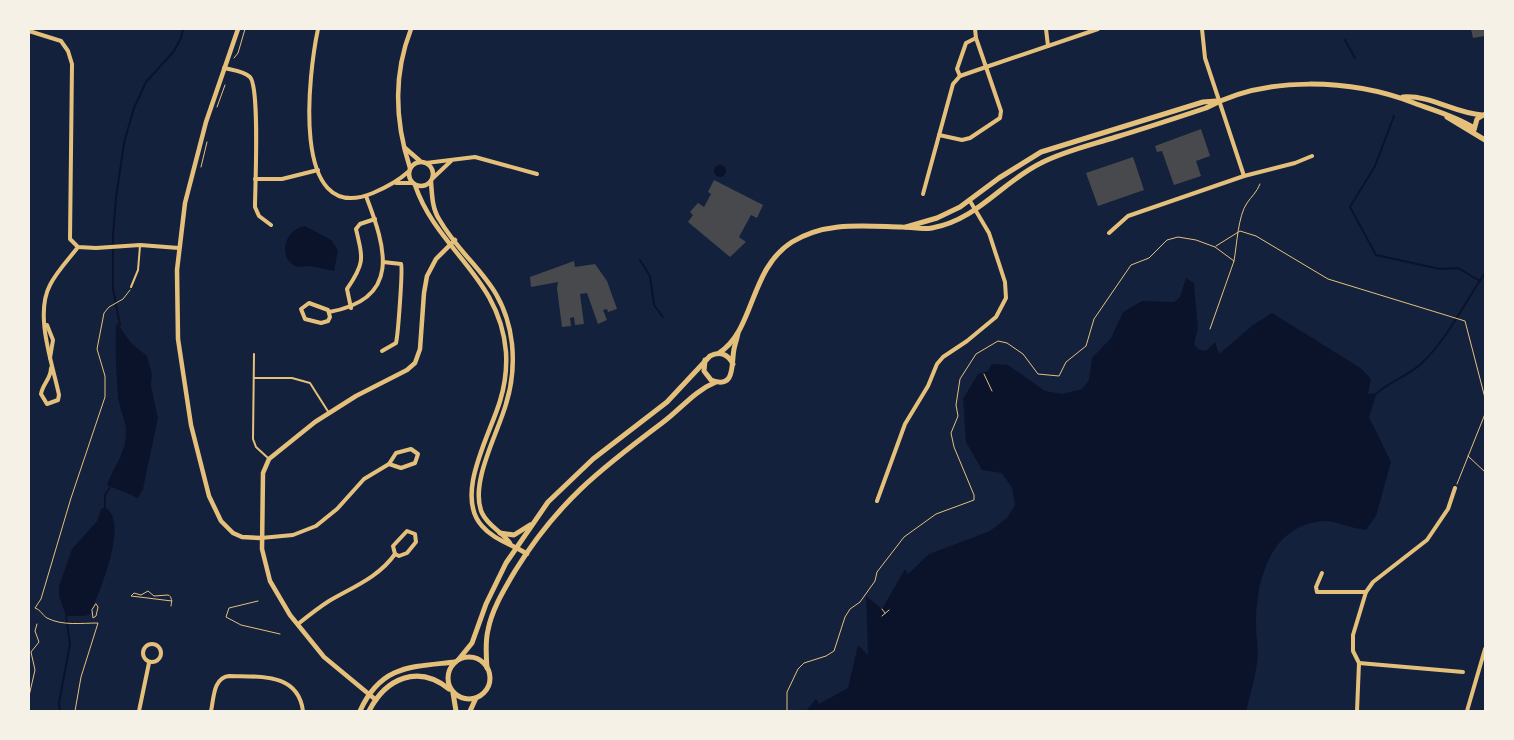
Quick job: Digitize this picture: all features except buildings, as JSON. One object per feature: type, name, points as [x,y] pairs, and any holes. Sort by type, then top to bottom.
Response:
[{"type":"main road","points":[[906,227],[942,216],[970,201],[999,178],[1041,152],[1203,102],[1219,101],[1258,90],[1311,84],[1365,89],[1401,97],[1436,110],[1474,128]]},
{"type":"main road","points":[[1401,97],[1415,96],[1465,113],[1484,113]]},
{"type":"main road","points":[[456,711],[447,679],[448,672],[472,643],[488,597],[532,523],[548,502],[578,472],[667,402],[710,356],[719,353],[727,347],[739,330],[764,272],[781,250],[790,243],[813,232],[833,226],[906,227],[916,230],[945,225],[976,210],[1018,176],[1056,156],[1206,108],[1219,101]]},
{"type":"main road","points":[[1436,110],[1485,140]]},
{"type":"main road","points":[[1476,135],[1474,128],[1476,119],[1484,113]]},
{"type":"main road","points":[[487,668],[486,639],[490,619],[505,588],[526,554],[567,502],[593,476],[675,413],[697,392],[716,382],[727,380],[731,376],[739,330]]},
{"type":"main road","points":[[719,353],[726,355],[733,364]]},
{"type":"main road","points":[[706,360],[704,366],[706,376],[716,382]]},
{"type":"main road","points":[[500,533],[514,535],[532,523]]},
{"type":"main road","points":[[360,711],[369,695],[389,675],[398,670],[472,657],[483,663],[490,674],[488,687],[476,698],[470,711]]},
{"type":"main road","points":[[369,711],[376,700],[393,684],[412,675],[433,678],[463,699],[476,698]]},
{"type":"street","points":[[238,29],[227,69],[206,122],[188,191],[176,282],[180,364],[191,424],[210,496],[221,521],[233,533],[242,537],[261,538],[293,535],[316,526],[337,509],[364,478],[389,464],[396,453],[411,449],[418,454],[418,459],[413,464],[401,468],[389,464]]},
{"type":"street","points":[[318,29],[308,98],[310,134],[318,170],[326,187],[336,196],[349,200],[366,196],[396,183],[409,170],[423,162],[451,161],[475,157],[537,174]]},
{"type":"street","points":[[410,29],[403,53],[398,91],[398,121],[413,184],[424,208],[489,295],[503,334],[506,352],[504,385],[474,475],[471,494],[474,511],[481,526],[502,542],[510,544],[526,554]]},
{"type":"street","points":[[938,135],[962,140],[970,138],[1000,118],[1001,110],[976,38],[976,29]]},
{"type":"street","points":[[1046,29],[1048,46]]},
{"type":"street","points":[[923,194],[953,84],[960,76],[1098,29]]},
{"type":"street","points":[[1202,29],[1205,58],[1244,176]]},
{"type":"street","points":[[29,31],[61,41],[68,51],[72,64],[70,239],[78,247],[96,248],[140,245],[179,248]]},
{"type":"street","points":[[960,76],[957,69],[966,42],[976,38]]},
{"type":"street","points":[[227,69],[248,76],[252,82],[256,104],[256,211],[271,225]]},
{"type":"street","points":[[404,147],[432,169],[436,211],[455,240],[493,288],[504,311],[512,342],[510,391],[478,490],[481,511],[487,521],[510,544]]},
{"type":"street","points":[[1109,233],[1128,216],[1244,176],[1295,163],[1312,156]]},
{"type":"street","points":[[396,183],[425,186],[451,161]]},
{"type":"street","points":[[255,179],[282,179],[318,170]]},
{"type":"street","points":[[329,312],[351,308],[360,304],[372,292],[379,278],[383,262],[380,234],[366,196]]},
{"type":"street","points":[[877,501],[905,424],[928,386],[937,364],[943,357],[968,341],[996,317],[1006,298],[1005,282],[989,234],[970,201]]},
{"type":"street","points":[[351,308],[346,289],[359,271],[361,255],[356,228],[360,224],[375,219]]},
{"type":"street","points":[[376,700],[335,668],[298,624],[270,581],[263,558],[261,538],[262,472],[269,459],[329,413],[407,370],[415,363],[420,349],[427,276],[436,259],[455,240]]},
{"type":"street","points":[[52,368],[51,376],[43,386],[41,394],[47,404],[58,400],[59,395],[50,360],[45,322],[46,295],[50,284],[78,247]]},
{"type":"street","points":[[382,351],[396,343],[403,272],[403,266],[399,263],[383,262]]},
{"type":"street","points":[[309,304],[325,308],[329,312],[328,321],[321,323],[304,319],[300,313],[302,306],[309,304]]},
{"type":"street","points":[[45,322],[53,340],[50,360]]},
{"type":"street","points":[[1357,711],[1359,664],[1354,651],[1353,635],[1366,592],[1373,582],[1427,540],[1448,509],[1456,488]]},
{"type":"street","points":[[405,532],[413,532],[416,537],[414,544],[404,555],[395,554],[393,550],[395,542],[405,532]]},
{"type":"street","points":[[298,624],[329,601],[367,580],[389,562],[395,554]]},
{"type":"street","points":[[1322,573],[1316,587],[1317,592],[1366,592]]},
{"type":"street","points":[[152,644],[159,648],[160,657],[154,663],[149,663],[143,657],[142,652],[144,648],[152,644]]},
{"type":"street","points":[[1467,711],[1485,649]]},
{"type":"street","points":[[139,711],[149,663]]},
{"type":"street","points":[[1359,664],[1463,672]]},
{"type":"street","points":[[211,711],[218,682],[229,676],[272,677],[284,681],[296,691],[303,711]]},
{"type":"lane","points":[[131,287],[138,270],[140,245]]},
{"type":"lane","points":[[254,354],[254,443],[269,459]]},
{"type":"lane","points":[[254,378],[306,380],[314,386],[329,413]]},
{"type":"path","points":[[227,69],[238,53],[245,29]]},
{"type":"path","points":[[214,112],[220,102],[226,81]]},
{"type":"path","points":[[200,170],[208,139]]},
{"type":"path","points":[[1210,329],[1234,261],[1240,231],[1239,225],[1246,204],[1260,184]]},
{"type":"path","points":[[1215,247],[1240,231],[1256,236],[1328,279],[1465,321],[1485,398]]},
{"type":"path","points":[[788,711],[787,692],[794,675],[804,663],[826,656],[834,651],[845,617],[850,609],[860,602],[874,582],[877,572],[904,537],[936,514],[974,500],[974,495],[954,447],[951,433],[958,416],[956,405],[960,379],[976,354],[993,342],[1002,342],[1023,354],[1038,374],[1059,376],[1066,362],[1086,346],[1094,319],[1131,265],[1149,258],[1162,244],[1172,238],[1186,238],[1215,247],[1234,261]]},
{"type":"path","points":[[75,711],[79,686],[98,623],[56,622],[44,617],[40,610],[35,608],[40,599],[105,397],[105,376],[97,350],[104,314],[109,307],[123,299],[131,287]]},
{"type":"path","points":[[984,374],[992,391]]},
{"type":"path","points":[[1456,488],[1468,455],[1474,446],[1478,427],[1485,414]]},
{"type":"path","points":[[1468,455],[1485,472]]},
{"type":"path","points":[[171,606],[172,601],[170,596],[154,596],[148,591],[141,595],[134,593],[131,596],[172,601]]},
{"type":"path","points":[[258,601],[229,608],[226,617],[241,625],[280,634]]},
{"type":"path","points":[[94,604],[98,606],[96,616],[93,618],[91,616],[94,604]]},
{"type":"path","points":[[882,609],[886,614]]},
{"type":"path","points":[[882,616],[889,610]]},
{"type":"path","points":[[29,696],[35,670],[31,652],[39,642],[35,628],[37,624]]},
{"type":"water","points":[[720,165],[726,171],[720,177],[714,171]]},
{"type":"water","points":[[305,226],[331,240],[338,250],[334,271],[309,266],[298,267],[287,258],[285,245],[288,238],[298,228]]},
{"type":"water","points":[[1186,278],[1194,283],[1198,329],[1194,344],[1198,349],[1206,351],[1215,342],[1219,354],[1253,325],[1272,313],[1362,369],[1371,379],[1368,394],[1377,393],[1369,417],[1391,462],[1376,516],[1366,530],[1329,521],[1307,524],[1291,532],[1279,543],[1270,557],[1259,589],[1256,624],[1258,658],[1246,711],[806,711],[816,699],[819,704],[848,688],[858,645],[868,655],[866,596],[882,609],[905,569],[908,574],[929,554],[990,531],[1007,518],[1015,505],[1012,488],[1002,473],[982,470],[966,442],[963,399],[978,374],[988,371],[992,364],[1008,365],[1045,391],[1062,394],[1082,389],[1089,380],[1092,358],[1111,338],[1123,312],[1142,301],[1174,302],[1180,297]]},
{"type":"water","points":[[117,323],[131,343],[147,356],[152,374],[151,386],[158,418],[143,489],[138,498],[107,485],[122,453],[126,432],[118,396]]},
{"type":"water","points":[[105,507],[112,515],[114,542],[100,591],[90,614],[85,616],[66,616],[59,596],[59,586],[72,549],[97,521],[101,509]]},
{"type":"waterway","points":[[120,325],[113,289],[113,236],[124,143],[134,108],[146,82],[174,51],[181,38],[183,29]]},
{"type":"waterway","points":[[1345,40],[1355,58]]},
{"type":"waterway","points":[[1394,116],[1375,166],[1350,207],[1376,255],[1440,269],[1458,268],[1480,281]]},
{"type":"waterway","points":[[640,260],[650,276],[654,305],[663,317]]},
{"type":"waterway","points":[[1377,393],[1422,363],[1448,331],[1485,273]]},
{"type":"waterway","points":[[105,507],[105,495],[110,487]]},
{"type":"waterway","points":[[60,711],[59,703],[70,644],[66,616]]}]
